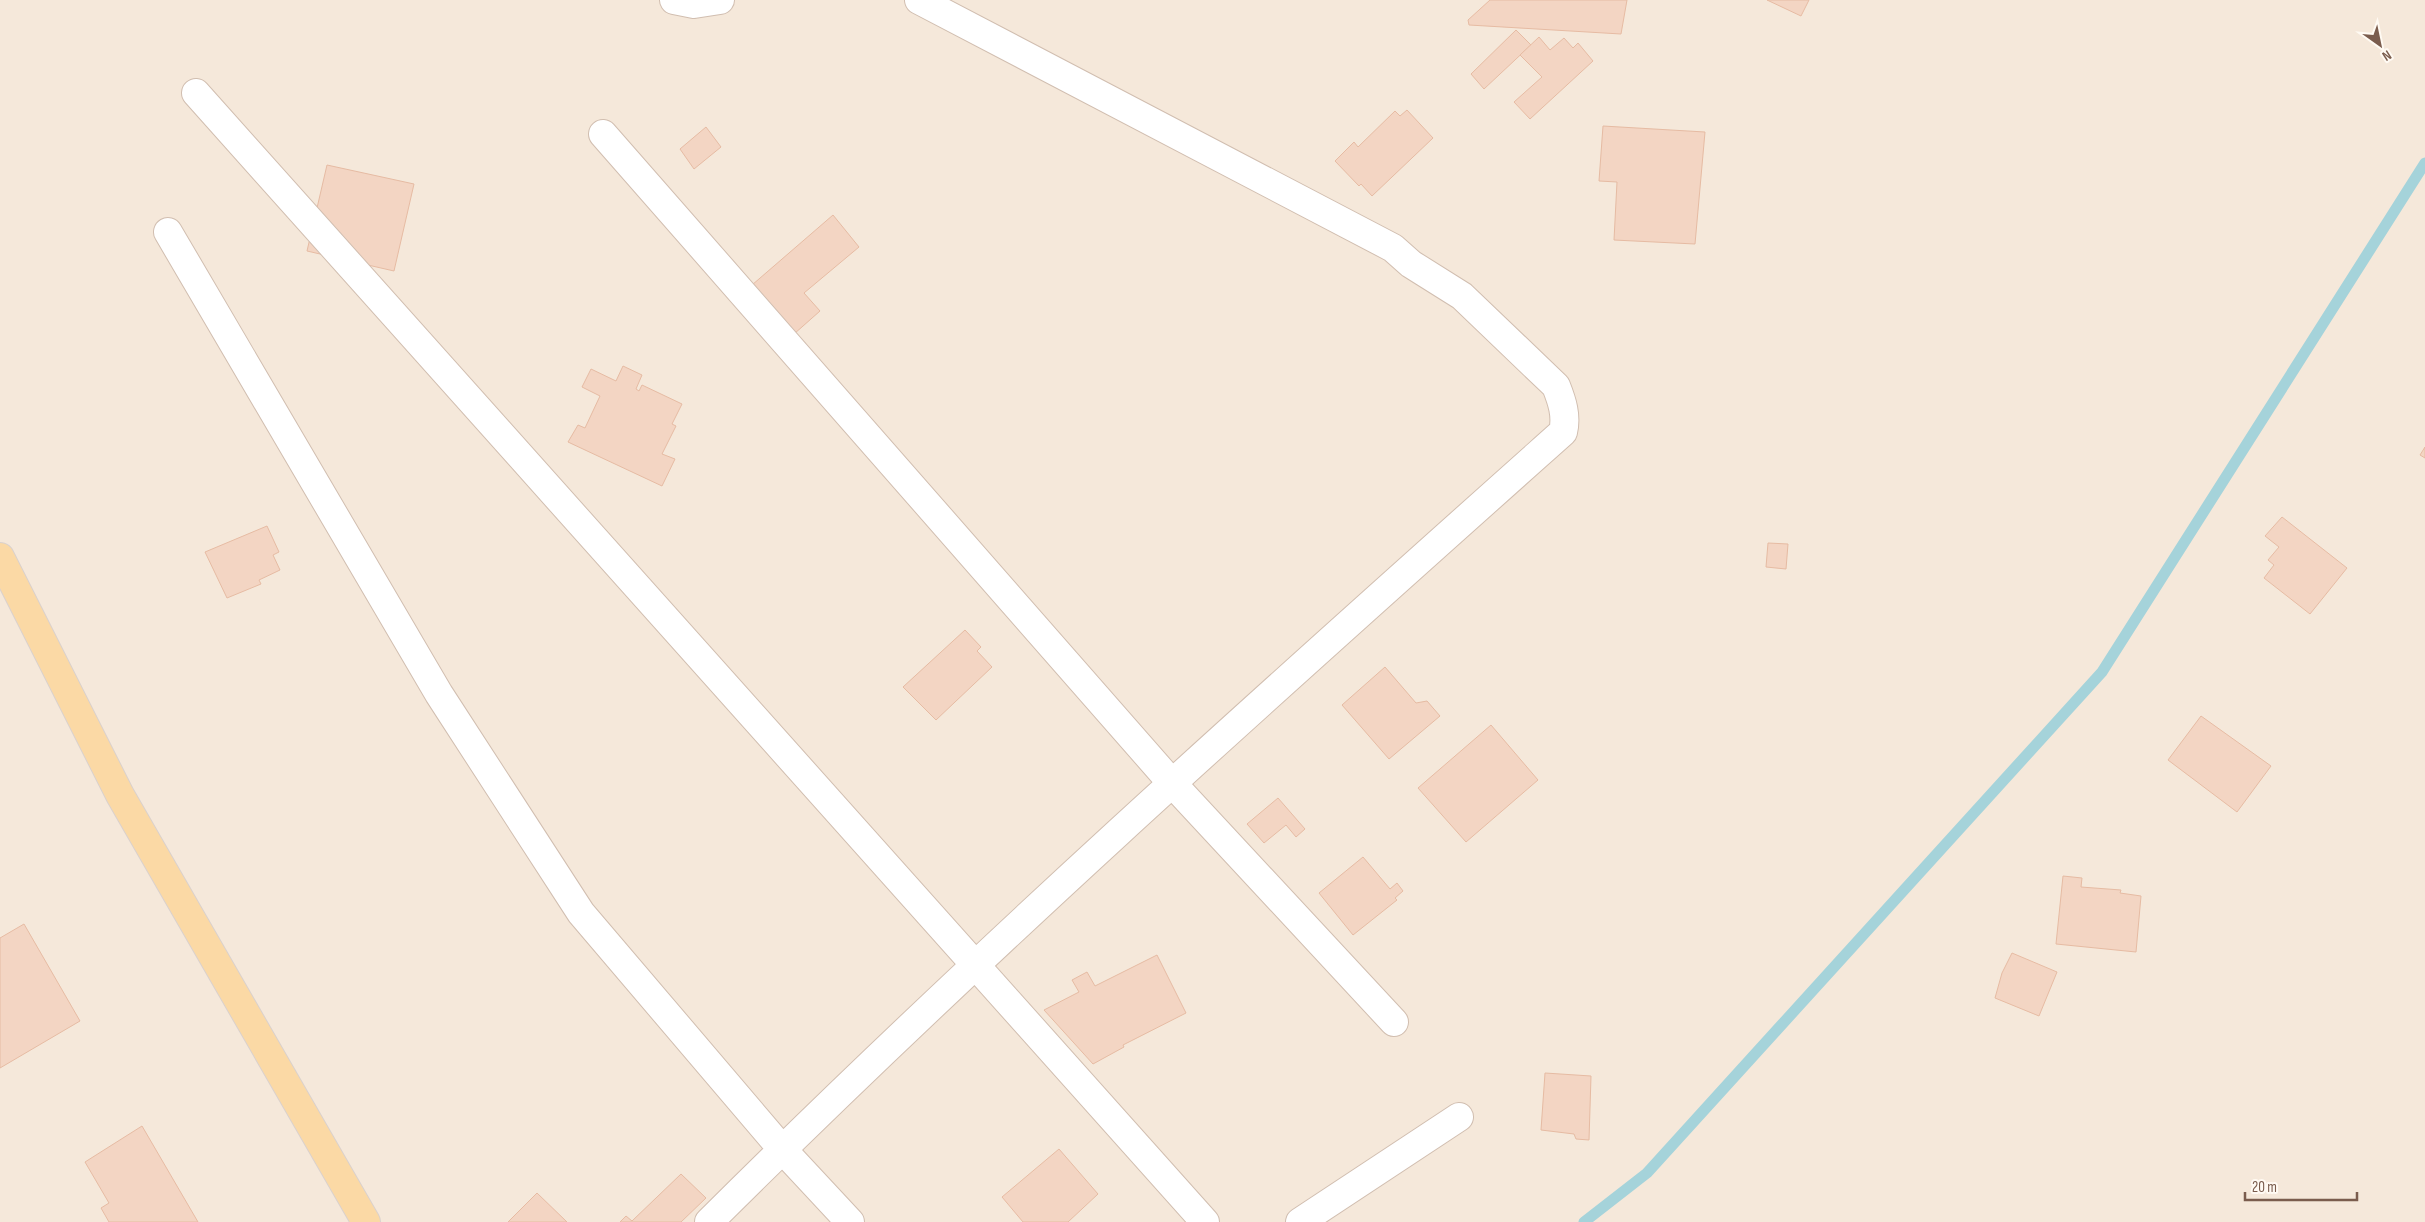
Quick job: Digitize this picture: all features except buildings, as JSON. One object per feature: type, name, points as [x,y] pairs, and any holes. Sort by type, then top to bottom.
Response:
[{"type":"main road","points":[[0,557],[120,795],[366,1222]]},
{"type":"street","points":[[674,0],[694,4],[720,0]]},
{"type":"street","points":[[709,1222],[974,964],[1171,782],[1563,432],[1566,422],[1563,405],[1556,386],[1462,296],[1411,264],[1393,248],[919,0]]},
{"type":"street","points":[[196,94],[1205,1222]]},
{"type":"street","points":[[603,134],[1171,782],[1394,1022]]},
{"type":"street","points":[[168,232],[439,694],[581,913],[782,1149],[850,1222]]},
{"type":"street","points":[[1300,1222],[1459,1116]]},
{"type":"shaded area","points":[[0,0],[2425,0],[2425,1222],[0,1222]]},
{"type":"waterway","points":[[1584,1222],[1647,1173],[2102,672],[2425,163]]}]
